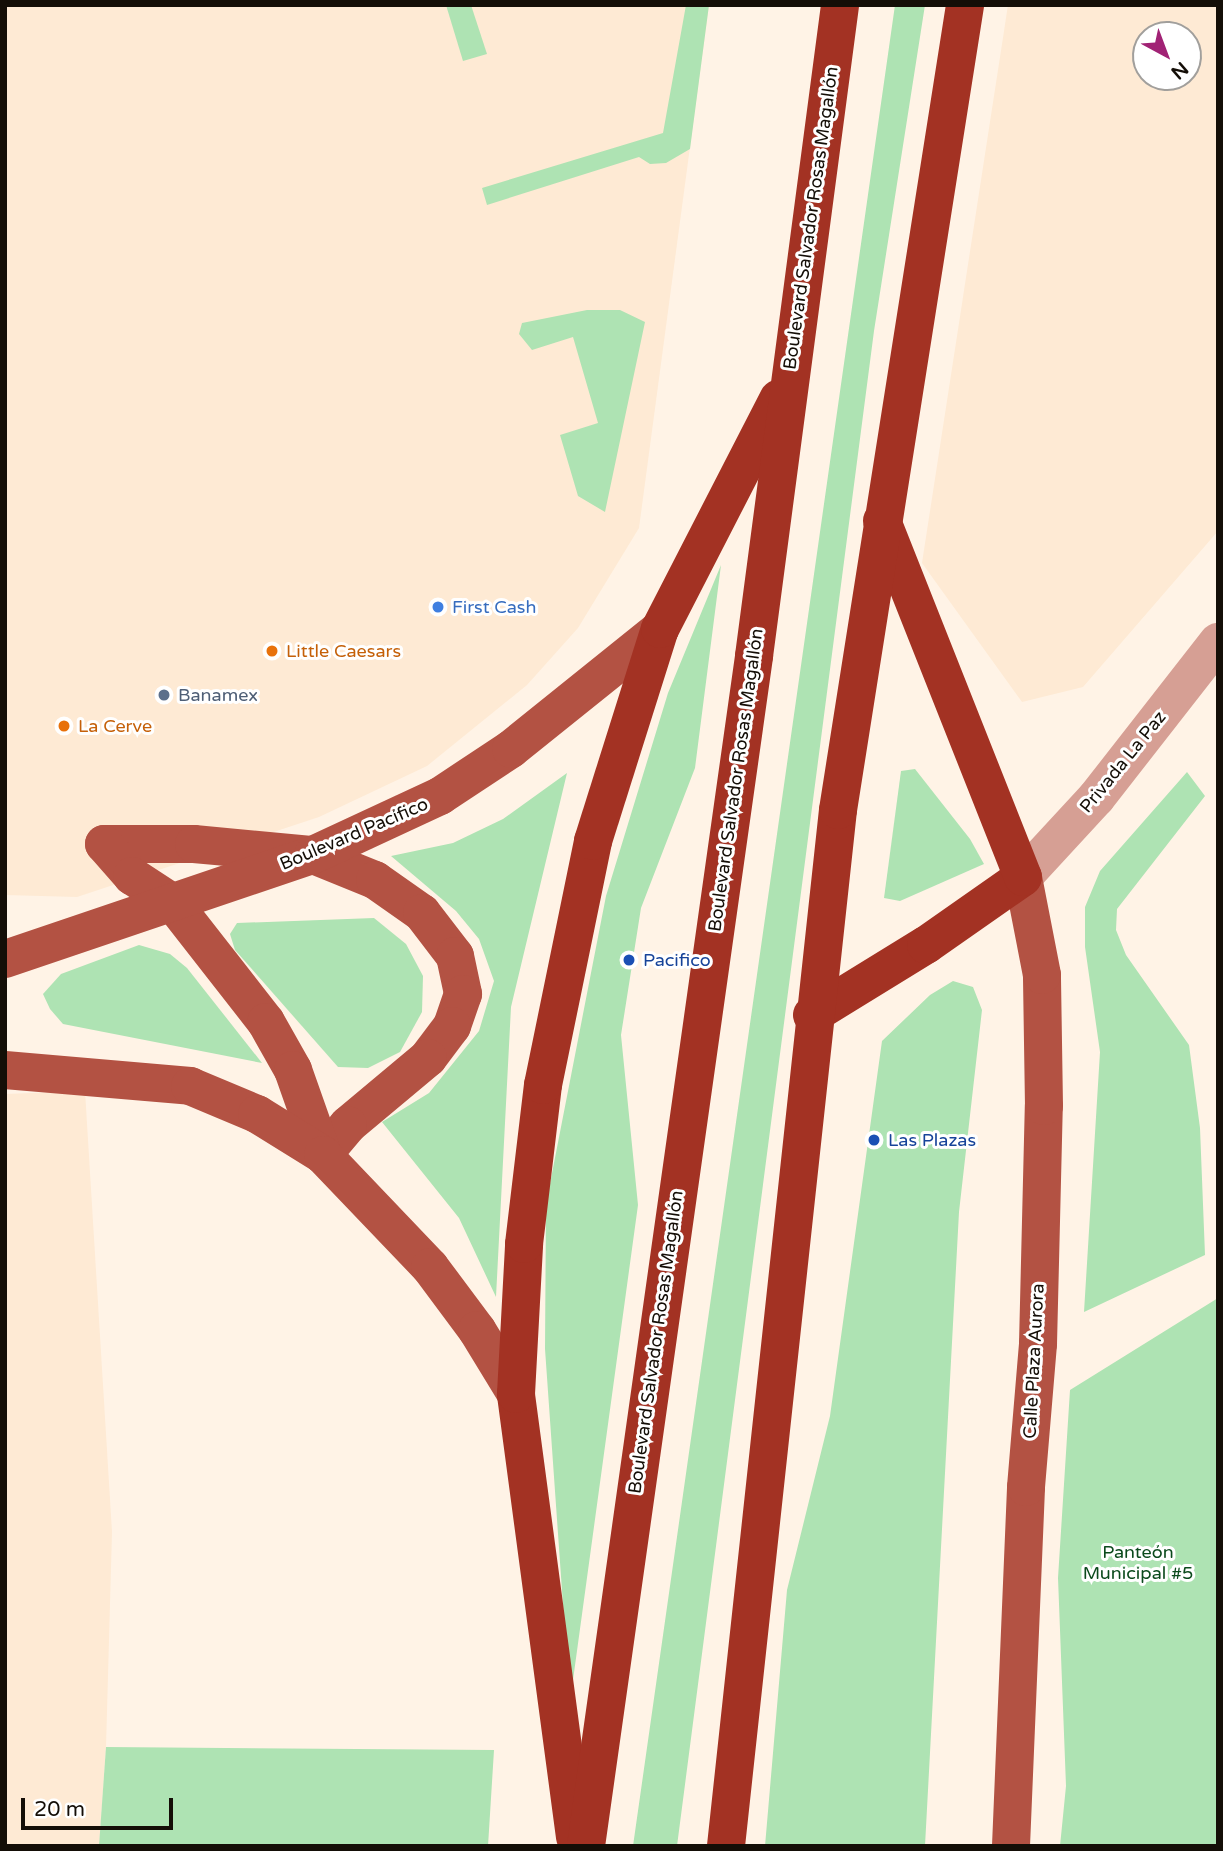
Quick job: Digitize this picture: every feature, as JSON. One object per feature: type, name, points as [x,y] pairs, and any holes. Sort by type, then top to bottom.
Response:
[{"type":"highway","name":"Boulevard Salvador Rosas Magallón","points":[[586,1846],[754,656],[840,5]]},
{"type":"highway","points":[[726,1846],[812,1015],[881,517],[965,5]]},
{"type":"highway","points":[[576,1846],[516,1394],[524,1244],[543,1085],[593,841],[660,629],[790,377]]},
{"type":"highway","points":[[812,1015],[926,945],[1023,877],[881,517]]},
{"type":"main road","name":"Boulevard Pacífico","points":[[5,959],[313,855],[440,796],[511,749],[660,629]]},
{"type":"main road","points":[[104,844],[194,844],[313,855],[375,880],[422,913],[455,956],[463,994],[452,1026],[428,1058],[348,1125],[323,1155],[293,1070],[266,1022],[173,903],[132,876],[104,844]]},
{"type":"main road","name":"Calle Plaza Aurora","points":[[1011,1846],[1026,1487],[1038,1344],[1044,1106],[1042,975],[1023,877]]},
{"type":"main road","points":[[5,1070],[190,1086],[257,1114],[323,1155],[430,1267],[477,1330],[516,1394]]},
{"type":"street","name":"Privada La Paz","points":[[1023,877],[1096,798],[1218,642]]},
{"type":"shaded area","points":[[5,5],[709,5],[639,528],[578,628],[527,685],[427,766],[319,817],[77,897],[5,895]]},
{"type":"shaded area","points":[[1008,5],[1218,5],[1218,531],[1083,687],[1022,702],[922,563]]},
{"type":"shaded area","points":[[85,1091],[112,1532],[106,1747],[99,1846],[5,1846],[5,1094]]},
{"type":"green space","points":[[446,5],[471,5],[487,54],[463,61]]},
{"type":"green space","points":[[686,5],[709,5],[690,149],[666,163],[650,164],[639,157],[487,205],[482,188],[663,133]]},
{"type":"green space","points":[[895,5],[925,5],[874,331],[677,1846],[633,1846]]},
{"type":"green space","points":[[587,310],[620,310],[645,322],[605,512],[578,496],[560,435],[598,423],[573,337],[532,350],[519,334],[522,323]]},
{"type":"green space","points":[[721,565],[695,768],[641,908],[621,1035],[638,1205],[554,1819],[564,1619],[545,1349],[546,1204],[606,896],[668,693]]},
{"type":"green space","points":[[915,769],[970,839],[984,864],[900,901],[884,898],[901,771]]},
{"type":"green space","points":[[1187,772],[1205,796],[1117,909],[1116,930],[1126,955],[1189,1045],[1200,1128],[1205,1255],[1084,1312],[1100,1052],[1085,947],[1085,907],[1100,871]]},
{"type":"green space","points":[[567,773],[511,1007],[496,1297],[459,1218],[382,1122],[429,1093],[479,1031],[494,981],[479,939],[456,911],[391,856],[453,843],[503,819]]},
{"type":"green space","points":[[374,918],[406,944],[423,976],[422,1012],[400,1052],[368,1068],[338,1067],[235,950],[230,934],[237,923]]},
{"type":"green space","points":[[139,945],[170,954],[187,968],[262,1063],[63,1024],[50,1009],[43,994],[61,974]]},
{"type":"green space","points":[[953,981],[973,987],[982,1010],[959,1212],[925,1846],[765,1846],[787,1590],[830,1416],[882,1041],[930,995]]},
{"type":"green space","name":"Panteón Municipal #5","points":[[1218,1298],[1218,1846],[1060,1846],[1066,1786],[1058,1578],[1070,1390]]},
{"type":"green space","points":[[106,1747],[494,1750],[488,1846],[99,1846]]},
{"type":"place","name":"First Cash","points":[[438,607]]},
{"type":"place","name":"Little Caesars","points":[[272,651]]},
{"type":"place","name":"Banamex","points":[[164,695]]},
{"type":"place","name":"La Cerve","points":[[64,726]]},
{"type":"place","name":"Pacifico","points":[[629,960]]},
{"type":"place","name":"Las Plazas","points":[[874,1140]]}]
